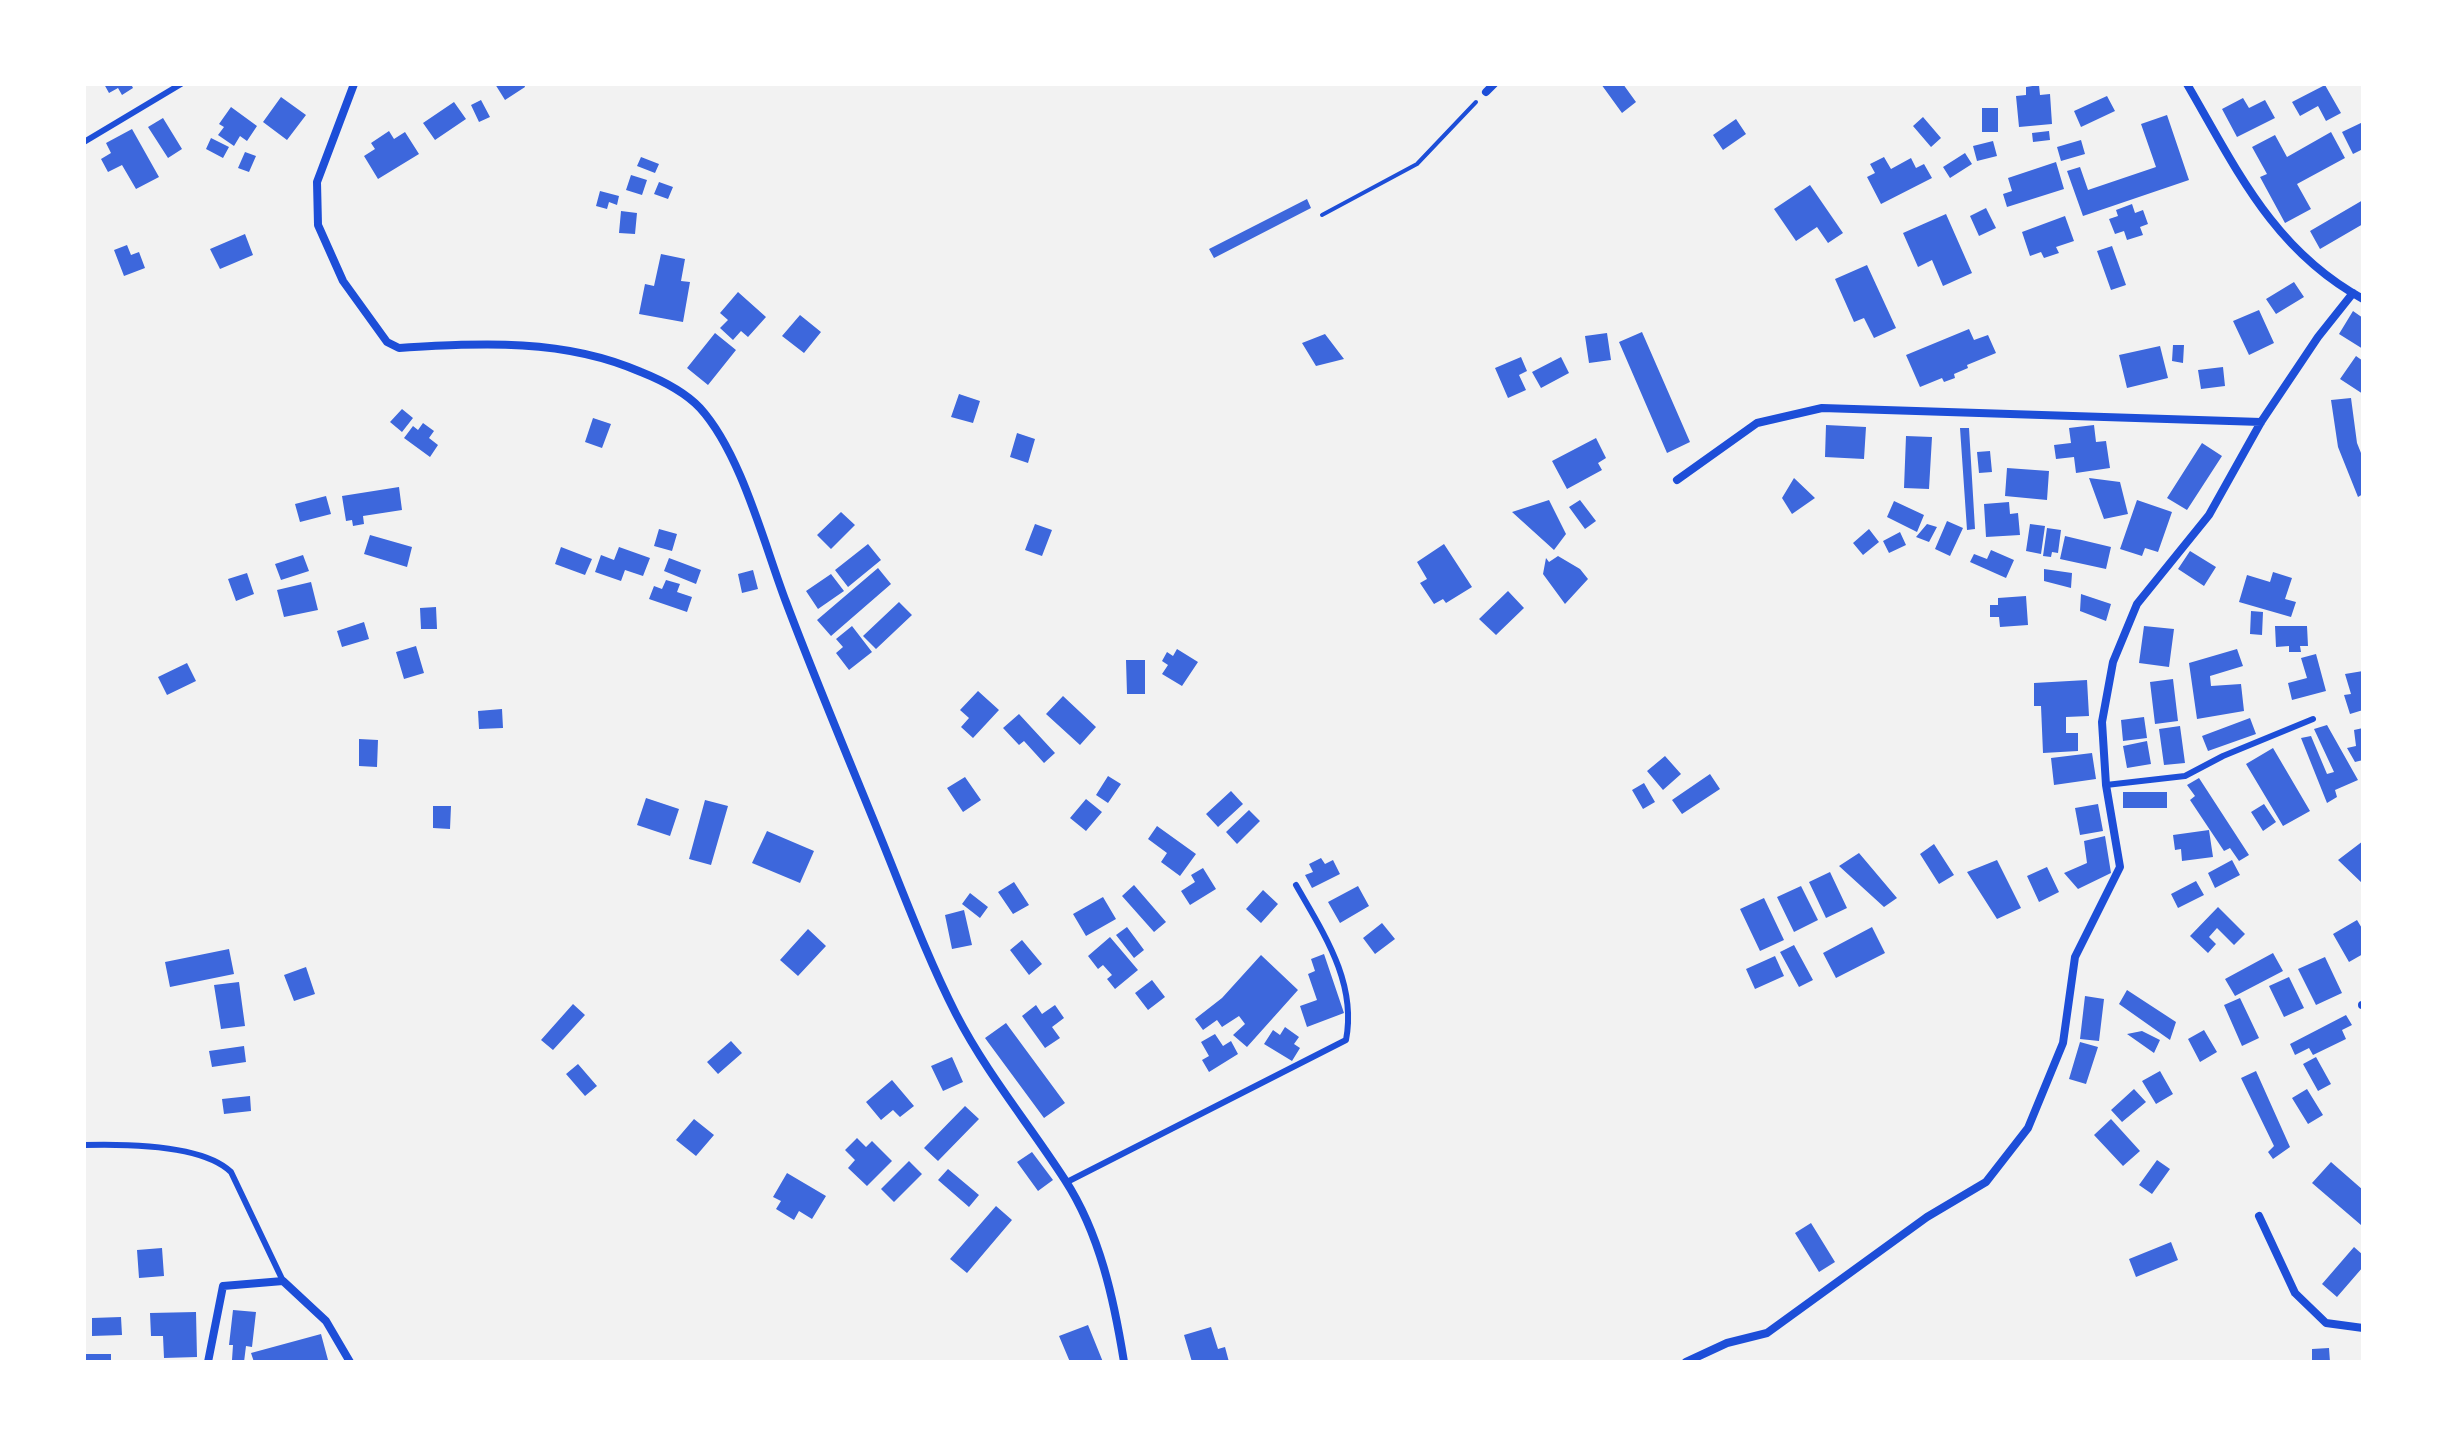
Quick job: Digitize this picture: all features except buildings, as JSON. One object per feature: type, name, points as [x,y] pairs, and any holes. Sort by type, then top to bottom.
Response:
[{"type":"street","points":[[354,84],[317,182],[318,225],[343,281],[387,342],[399,348],[518,344],[577,350],[616,361],[661,381],[699,408],[734,462],[786,604],[929,957],[957,1016],[1007,1101],[1067,1182],[1092,1236],[1115,1303],[1124,1362]]},
{"type":"street","points":[[1486,92],[1494,84]]},
{"type":"street","points":[[2187,84],[2278,233],[2305,259],[2363,299]]},
{"type":"street","points":[[1686,1362],[1727,1343],[1767,1333],[1927,1217],[1986,1182],[2028,1128],[2063,1043],[2075,957],[2120,867],[2106,785],[2102,722],[2113,662],[2137,604],[2209,515],[2261,422],[2318,337],[2353,293]]},
{"type":"street","points":[[1677,480],[1757,423],[1822,408],[2261,422]]},
{"type":"street","points":[[2259,1216],[2295,1293],[2326,1323],[2363,1328]]},
{"type":"street","points":[[208,1362],[223,1286],[283,1281],[326,1321],[350,1362]]},
{"type":"lane","points":[[84,142],[181,84]]},
{"type":"lane","points":[[2106,785],[2185,776],[2223,756],[2313,719]]},
{"type":"lane","points":[[1067,1182],[1346,1040],[1351,1013],[1341,969],[1296,885]]},
{"type":"lane","points":[[84,1145],[149,1146],[220,1162],[231,1172],[283,1281]]},
{"type":"path","points":[[1322,215],[1417,164],[1486,92]]}]
